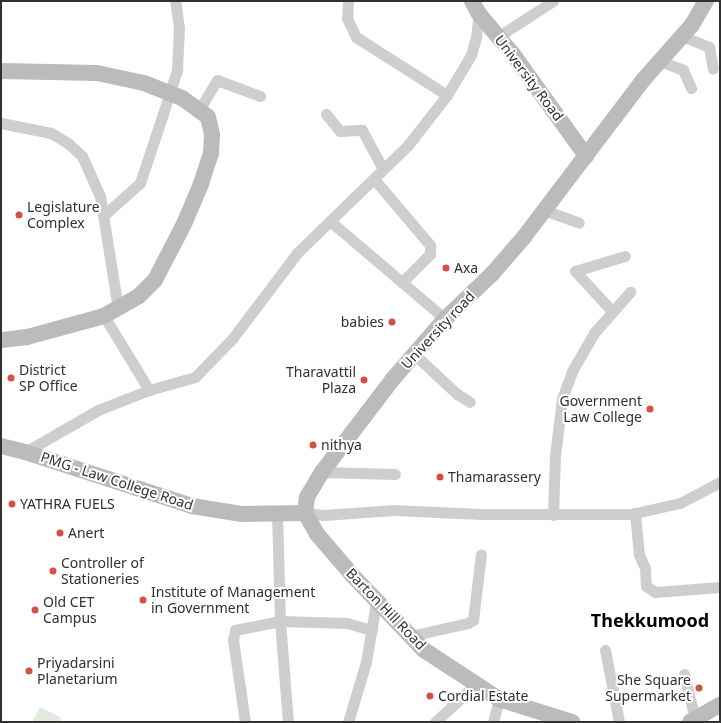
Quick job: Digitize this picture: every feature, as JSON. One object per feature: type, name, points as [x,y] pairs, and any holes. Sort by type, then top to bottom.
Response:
[{"type":"street","points":[[104,215],[140,183],[168,93],[177,70],[179,52],[175,1]]},
{"type":"street","points":[[348,1],[347,18],[356,37],[447,95]]},
{"type":"street","points":[[499,36],[553,1]]},
{"type":"street","name":"University road","points":[[305,513],[307,497],[322,472],[414,354],[445,319],[492,274],[660,61],[682,36],[706,1]]},
{"type":"street","points":[[25,452],[98,410],[149,390],[195,377],[232,338],[297,252],[408,145],[447,95],[470,55],[476,37],[476,8]]},
{"type":"street","name":"University Road","points":[[476,8],[499,36],[586,156]]},
{"type":"street","points":[[682,36],[709,47],[713,69]]},
{"type":"street","points":[[660,61],[682,70],[691,88]]},
{"type":"street","points":[[1,71],[103,74],[137,81],[168,93],[199,110],[208,117],[212,135],[211,153],[202,184],[155,280],[139,296],[111,312],[27,337],[1,340]]},
{"type":"street","points":[[199,110],[217,80],[260,96]]},
{"type":"street","points":[[326,114],[340,132],[362,130],[383,169]]},
{"type":"street","points":[[1,123],[51,133],[69,144],[82,156],[91,174],[104,215],[111,312],[149,390]]},
{"type":"street","points":[[374,179],[430,246],[430,254],[402,282]]},
{"type":"street","points":[[544,210],[579,223]]},
{"type":"street","points":[[330,221],[445,319]]},
{"type":"street","points":[[612,311],[575,271],[625,256]]},
{"type":"street","points":[[553,515],[555,456],[562,399],[572,371],[587,345],[612,311],[630,292]]},
{"type":"street","points":[[414,354],[457,394],[470,402]]},
{"type":"street","name":"PMG - Law College Road","points":[[1,446],[25,452],[192,506],[242,514],[305,513]]},
{"type":"street","points":[[322,472],[395,474]]},
{"type":"street","points":[[305,513],[324,515],[394,510],[553,515],[635,513],[680,503],[720,482]]},
{"type":"street","points":[[277,513],[280,621],[288,722]]},
{"type":"street","name":"Barton Hill Road","points":[[305,513],[318,534],[376,603],[410,636],[475,685],[499,699],[572,722]]},
{"type":"street","points":[[635,513],[639,555],[645,568],[646,586],[655,592],[720,587]]},
{"type":"street","points":[[410,636],[468,623],[473,620],[481,554]]},
{"type":"street","points":[[348,722],[366,662],[376,603]]},
{"type":"street","points":[[245,722],[233,634],[236,630],[245,626],[280,621],[347,623],[372,630]]},
{"type":"street","points":[[605,650],[619,722]]},
{"type":"street","points":[[684,674],[692,721],[720,705]]},
{"type":"street","points":[[435,722],[475,685]]},
{"type":"street","points":[[493,722],[499,699]]},
{"type":"shaded area","points":[[40,707],[60,717],[61,722],[32,722]]},
{"type":"place","name":"Legislature Complex","points":[[19,215]]},
{"type":"place","name":"Axa","points":[[446,268]]},
{"type":"place","name":"babies","points":[[392,322]]},
{"type":"place","name":"District SP Office","points":[[11,378]]},
{"type":"place","name":"Tharavattil Plaza","points":[[364,380]]},
{"type":"place","name":"Government Law College","points":[[650,409]]},
{"type":"place","name":"nithya","points":[[313,445]]},
{"type":"place","name":"Thamarassery","points":[[440,477]]},
{"type":"place","name":"YATHRA FUELS","points":[[12,504]]},
{"type":"place","name":"Anert","points":[[60,533]]},
{"type":"place","name":"Controller of Stationeries","points":[[53,571]]},
{"type":"place","name":"Institute of Management in Government","points":[[143,600]]},
{"type":"place","name":"Old CET Campus","points":[[35,610]]},
{"type":"place","name":"Priyadarsini Planetarium","points":[[29,671]]},
{"type":"place","name":"She Square Supermarket","points":[[699,688]]},
{"type":"place","name":"Cordial Estate","points":[[430,696]]},
{"type":"district","name":"Thekkumood","points":[[650,620]]}]
